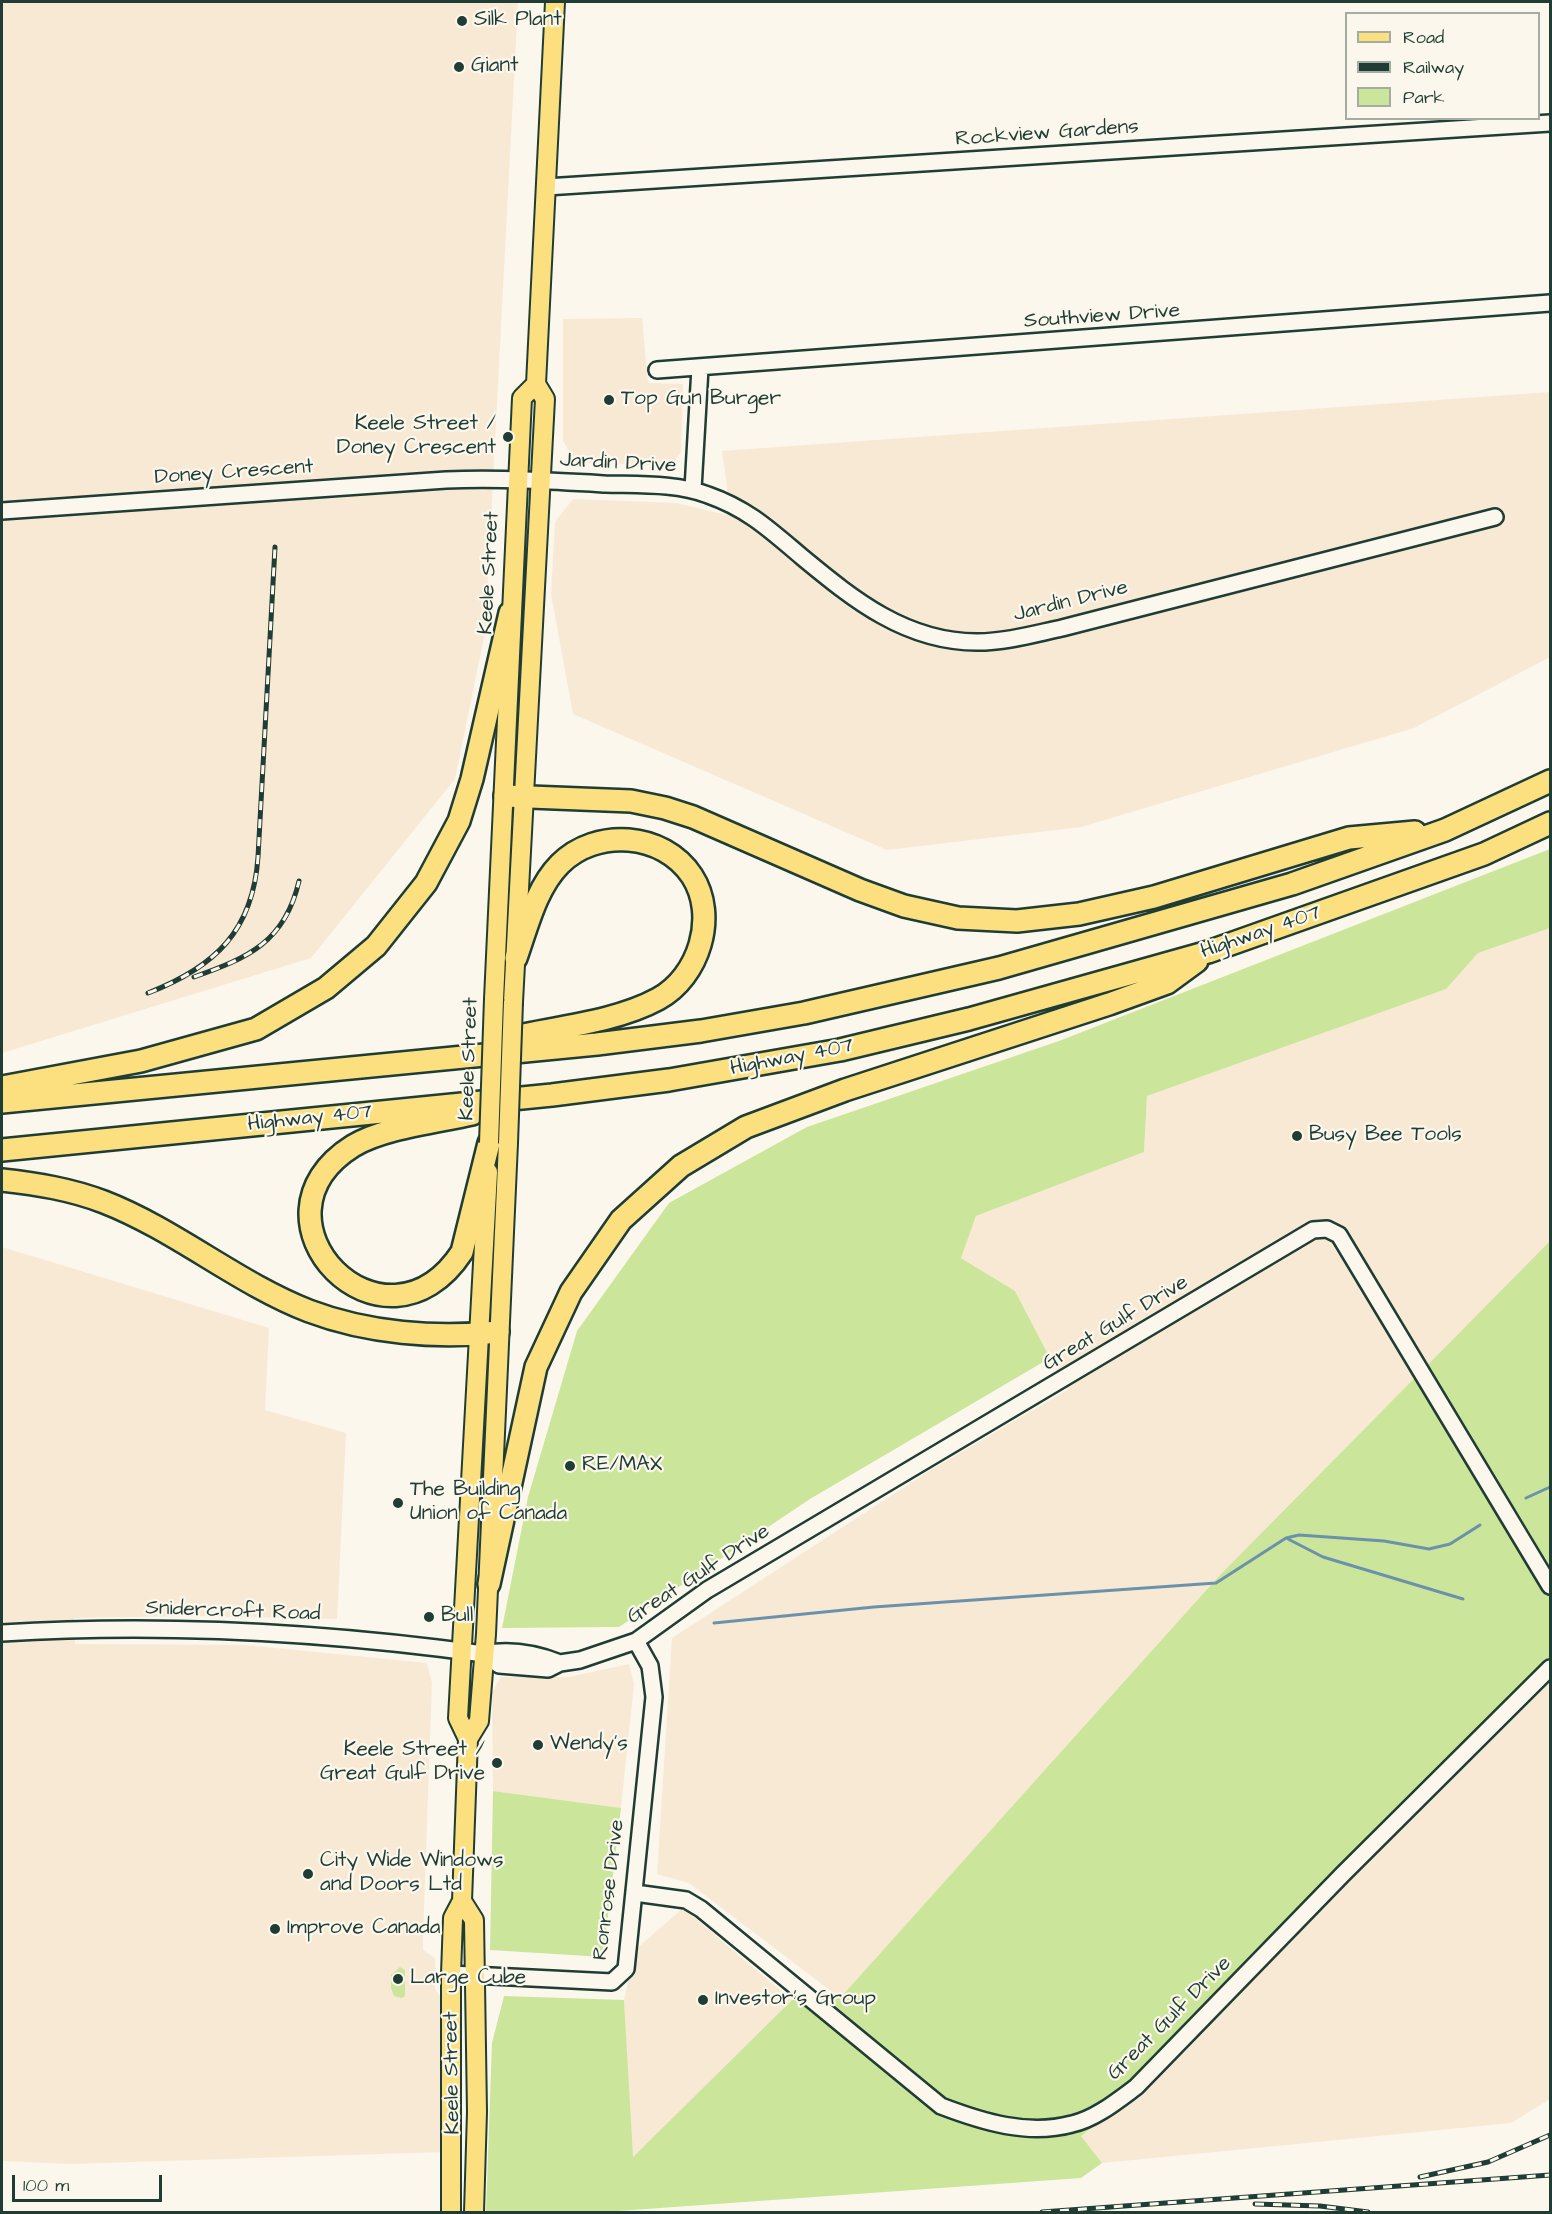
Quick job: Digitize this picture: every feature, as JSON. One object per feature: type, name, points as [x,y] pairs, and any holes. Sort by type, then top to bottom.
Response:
[{"type":"highway","points":[[2,1087],[141,1060],[256,1029],[326,988],[376,946],[426,883],[459,821],[472,779],[510,613]]},
{"type":"highway","name":"Highway 407","points":[[2,1102],[409,1063],[678,1034],[852,1003],[999,968],[1149,927],[1292,884],[1445,830],[1551,782]]},
{"type":"highway","points":[[515,796],[631,801],[665,808],[693,817],[860,890],[904,906],[958,918],[1017,921],[1079,914],[1154,897],[1348,838],[1445,830]]},
{"type":"highway","name":"Highway 407","points":[[2,1150],[552,1095],[669,1080],[840,1050],[1026,1005],[1208,952],[1484,854],[1551,823]]},
{"type":"highway","points":[[409,1063],[527,1033],[590,1021],[630,1010],[658,999],[676,986],[691,968],[702,942],[703,909],[693,877],[675,856],[644,842],[612,838],[582,847],[560,864],[544,885],[516,958]]},
{"type":"highway","points":[[489,1584],[536,1367],[571,1292],[621,1220],[681,1166],[746,1126],[845,1090],[1167,983],[1208,952]]},
{"type":"highway","points":[[499,1143],[462,1252],[453,1266],[431,1285],[394,1297],[363,1292],[339,1275],[317,1248],[310,1230],[309,1215],[316,1183],[334,1160],[355,1145],[386,1134],[552,1095]]},
{"type":"highway","points":[[2,1180],[71,1191],[105,1202],[245,1279],[308,1310],[337,1320],[422,1333],[467,1336],[489,1333]]},
{"type":"main road","name":"Keele Street","points":[[499,1143],[495,999],[515,796],[541,481],[545,399],[536,384],[555,2]]},
{"type":"main road","name":"Keele Street","points":[[451,2212],[453,1918],[462,1900],[468,1739],[458,1718],[489,1333],[499,1143],[516,958],[515,796],[510,613],[522,398],[536,384]]},
{"type":"main road","name":"Keele Street","points":[[468,1739],[479,1721],[489,1584],[489,1333]]},
{"type":"main road","name":"Keele Street","points":[[462,1900],[474,1920],[477,2054],[474,2212]]},
{"type":"street","name":"Rockview Gardens","points":[[546,187],[1551,123]]},
{"type":"street","name":"Southview Drive","points":[[657,370],[1551,303]]},
{"type":"street","name":"Jardin Drive","points":[[693,489],[700,368]]},
{"type":"street","name":"Doney Crescent","points":[[2,511],[423,480],[518,479],[541,481]]},
{"type":"street","name":"Jardin Drive","points":[[541,481],[693,489],[752,515],[830,580],[880,616],[906,629],[934,637],[978,642],[1021,637],[1062,628],[1495,517]]},
{"type":"street","name":"Great Gulf Drive","points":[[484,1654],[500,1651],[546,1657],[560,1663],[580,1660],[636,1641],[707,1590],[1313,1230],[1327,1229],[1339,1235],[1551,1586]]},
{"type":"street","name":"Snidercroft Road","points":[[2,1633],[58,1629],[244,1631],[365,1640],[484,1654]]},
{"type":"street","name":"Ronrose Drive","points":[[451,1974],[612,1982],[626,1969],[654,1697],[650,1666],[636,1641]]},
{"type":"street","name":"Great Gulf Drive","points":[[635,1893],[686,1900],[701,1909],[941,2106],[985,2123],[1025,2128],[1073,2124],[1109,2107],[1136,2087],[1343,1874],[1551,1668]]},
{"type":"shaded area","points":[[2,2],[518,2],[485,632],[455,779],[311,958],[2,1053]]},
{"type":"shaded area","points":[[642,318],[648,383],[683,384],[681,452],[671,466],[575,462],[563,441],[563,319]]},
{"type":"shaded area","points":[[1550,392],[1550,657],[1414,728],[1081,827],[887,850],[573,714],[551,594],[555,522],[573,499],[676,503],[727,515],[727,486],[722,451]]},
{"type":"shaded area","points":[[1550,928],[1550,1241],[1218,1577],[840,1998],[689,1883],[657,1874],[672,1638],[929,1471],[1067,1390],[1015,1291],[961,1258],[976,1216],[1144,1152],[1147,1096],[1445,989],[1478,953]]},
{"type":"shaded area","points":[[2,1247],[269,1328],[265,1410],[346,1433],[337,1619],[189,1616],[74,1618],[75,1644],[245,1645],[427,1663],[432,1683],[423,1950],[435,1958],[435,1989],[443,2000],[443,2152],[71,2164],[2,2161]]},
{"type":"shaded area","points":[[629,1664],[634,1684],[621,1808],[493,1791],[492,1692],[501,1677],[569,1677]]},
{"type":"shaded area","points":[[1550,1674],[1550,2099],[1511,2123],[1102,2163],[1081,2136],[1136,2093]]},
{"type":"shaded area","points":[[683,1908],[792,2000],[632,2158],[624,2000],[635,1950]]},
{"type":"green space","points":[[1550,849],[1550,928],[1478,953],[1446,989],[1147,1096],[1144,1152],[976,1216],[961,1258],[1015,1291],[1050,1358],[810,1499],[619,1627],[502,1628],[528,1497],[577,1331],[669,1203],[807,1127],[1059,1041]]},
{"type":"green space","points":[[1550,1241],[1550,1674],[1136,2093],[1081,2136],[1102,2163],[1081,2178],[604,2212],[486,2212],[492,2043],[504,1996],[624,2000],[633,2157],[792,2000],[840,1998],[1218,1577]]},
{"type":"green space","points":[[493,1791],[621,1808],[603,1957],[490,1950]]},
{"type":"green space","points":[[400,1967],[405,1970],[405,1996],[402,1998],[394,1996],[391,1988],[391,1975]]},
{"type":"waterway","points":[[1526,1498],[1550,1487]]},
{"type":"waterway","points":[[714,1623],[874,1607],[1216,1583],[1286,1538],[1299,1535],[1384,1541],[1429,1549],[1450,1544],[1480,1525]]},
{"type":"waterway","points":[[1288,1539],[1323,1557],[1463,1599]]},
{"type":"railway","points":[[148,993],[193,971],[226,943],[239,926],[255,883],[275,547]]},
{"type":"railway","points":[[194,977],[231,963],[262,945],[284,919],[293,902],[299,881]]},
{"type":"railway","points":[[1420,2177],[1488,2162],[1550,2135]]},
{"type":"railway","points":[[1042,2212],[1550,2175]]},
{"type":"railway","points":[[1255,2204],[1320,2206],[1368,2212]]},
{"type":"place","name":"Silk Plant","points":[[462,21]]},
{"type":"place","name":"Giant","points":[[459,67]]},
{"type":"place","name":"Top Gun Burger","points":[[609,400]]},
{"type":"place","name":"Keele Street / Doney Crescent","points":[[508,437]]},
{"type":"place","name":"Busy Bee Tools","points":[[1297,1136]]},
{"type":"place","name":"RE/MAX","points":[[570,1466]]},
{"type":"place","name":"The Building Union of Canada","points":[[398,1503]]},
{"type":"place","name":"Bull","points":[[429,1617]]},
{"type":"place","name":"Wendy's","points":[[538,1745]]},
{"type":"place","name":"Keele Street / Great Gulf Drive","points":[[497,1763]]},
{"type":"place","name":"City Wide Windows and Doors Ltd","points":[[308,1874]]},
{"type":"place","name":"Improve Canada","points":[[275,1929]]},
{"type":"place","name":"Large Cube","points":[[398,1979]]},
{"type":"place","name":"Investor's Group","points":[[703,2000]]}]
